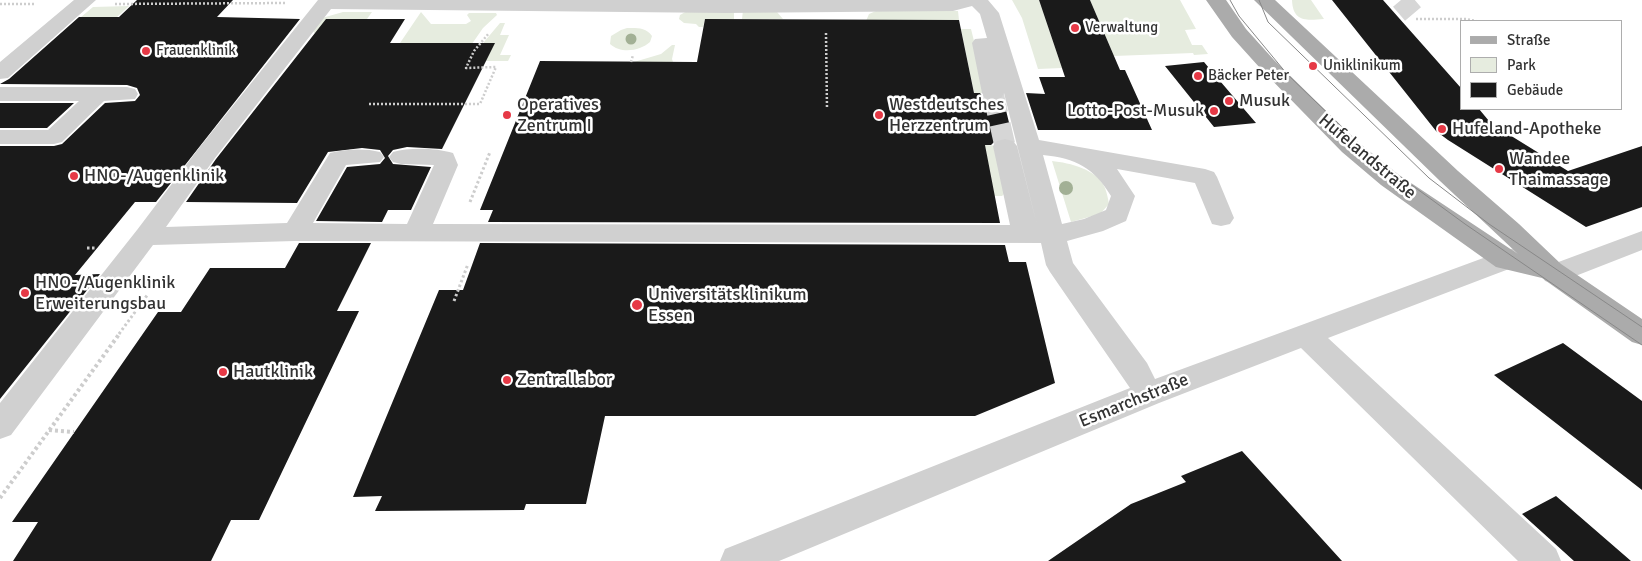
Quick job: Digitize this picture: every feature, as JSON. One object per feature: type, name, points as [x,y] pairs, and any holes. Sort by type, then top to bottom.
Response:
[{"type":"main road","name":"Hufelandstraße","points":[[1216,0],[1239,33],[1267,64],[1350,147],[1390,180],[1506,260]]},
{"type":"main road","points":[[1264,0],[1449,176],[1510,230],[1547,267],[1642,334]]},
{"type":"street","points":[[0,73],[86,0]]},
{"type":"street","points":[[0,426],[207,154],[326,2],[810,7],[977,2],[988,12],[1017,101],[1017,146],[1025,234]]},
{"type":"street","points":[[977,2],[976,16],[993,93]]},
{"type":"street","points":[[0,94],[127,94]]},
{"type":"street","points":[[0,137],[54,137],[98,94]]},
{"type":"street","points":[[1017,146],[1042,147],[1204,177],[1222,218]]},
{"type":"street","points":[[1017,146],[1052,234],[1060,264],[1128,360],[1148,394]]},
{"type":"street","points":[[146,236],[295,232],[1052,234],[1074,232],[1100,224],[1117,215],[1122,196],[1107,172],[1083,155]]},
{"type":"street","points":[[295,232],[338,158],[372,157]]},
{"type":"street","points":[[401,157],[445,158],[446,165],[416,232]]},
{"type":"street","name":"Esmarchstraße","points":[[738,561],[1148,394],[1506,260],[1547,267],[1642,240]]},
{"type":"street","points":[[1305,334],[1544,561]]},
{"type":"path","points":[[134,4],[290,2]]},
{"type":"path","points":[[369,104],[480,104],[496,67],[466,68],[474,51],[513,4]]},
{"type":"path","points":[[1416,19],[1471,20]]},
{"type":"path","points":[[826,32],[827,109]]},
{"type":"path","points":[[631,62],[633,55]]},
{"type":"path","points":[[1214,74],[1235,72]]},
{"type":"path","points":[[458,232],[490,152]]},
{"type":"path","points":[[454,301],[467,268]]},
{"type":"path","points":[[0,498],[150,291]]},
{"type":"path","points":[[49,430],[74,432]]},
{"type":"green space","points":[[1012,0],[1039,0],[1062,68],[1038,69],[1022,18]]},
{"type":"green space","points":[[1090,0],[1180,0],[1196,29],[1185,30],[1192,45],[1202,45],[1208,54],[1114,56]]},
{"type":"green space","points":[[1292,0],[1311,0],[1324,19],[1307,19],[1298,16],[1295,13]]},
{"type":"green space","points":[[129,6],[117,17],[81,17],[93,7]]},
{"type":"green space","points":[[743,10],[777,12],[783,19],[742,19]]},
{"type":"green space","points":[[687,11],[734,12],[734,19],[705,19],[703,27],[699,27],[696,24],[684,23],[679,19],[680,15]]},
{"type":"green space","points":[[876,11],[958,11],[959,20],[866,21],[869,14]]},
{"type":"green space","points":[[343,12],[372,12],[367,19],[318,38],[313,31],[322,18]]},
{"type":"green space","points":[[421,12],[431,24],[466,24],[471,21],[467,15],[469,13],[496,13],[497,15],[483,28],[465,54],[451,43],[400,43]]},
{"type":"green space","points":[[500,23],[505,23],[500,35],[509,35],[500,55],[511,55],[508,61],[485,61],[478,56],[484,42]]},
{"type":"green space","points":[[627,28],[647,31],[652,36],[650,42],[641,48],[630,50],[619,49],[610,44],[611,36]]},
{"type":"green space","points":[[961,29],[971,29],[987,93],[974,93]]},
{"type":"green space","points":[[672,45],[675,45],[673,62],[634,62],[661,54]]},
{"type":"green space","points":[[985,145],[998,146],[1008,190],[1002,196],[994,196]]},
{"type":"green space","points":[[1052,161],[1082,168],[1101,181],[1106,190],[1109,204],[1100,214],[1071,222]]},
{"type":"building","points":[[137,0],[233,0],[217,17],[300,19],[156,202],[135,202],[75,275],[100,274],[0,399],[0,146],[54,146],[62,144],[105,103],[135,101],[140,95],[137,88],[127,85],[0,84],[9,79],[79,17],[119,17]]},
{"type":"building","points":[[1039,0],[1090,0],[1120,70],[1125,70],[1152,130],[1038,130],[1026,93],[1045,94],[1039,77],[1065,77]]},
{"type":"building","points":[[1332,0],[1383,0],[1460,87],[1460,110],[1480,110],[1489,121],[1500,129],[1568,171],[1642,146],[1642,207],[1586,227],[1436,131]]},
{"type":"building","points":[[326,19],[405,19],[390,43],[495,43],[442,149],[407,147],[393,150],[388,156],[393,164],[431,167],[411,210],[388,210],[382,222],[316,221],[347,167],[380,164],[385,158],[380,150],[362,148],[328,152],[297,203],[186,202],[216,159]]},
{"type":"building","points":[[705,19],[959,20],[974,93],[980,93],[985,100],[993,102],[1003,98],[1013,139],[1005,137],[997,139],[991,145],[985,145],[1000,223],[488,222],[493,210],[480,210],[540,61],[697,62]]},
{"type":"building","points":[[1204,62],[1256,123],[1214,127],[1165,66]]},
{"type":"building","points":[[0,103],[74,103],[47,128],[0,128]]},
{"type":"building","name":"Hautklinik","points":[[299,243],[371,243],[337,311],[359,311],[259,520],[231,520],[211,561],[13,561],[38,522],[12,522],[158,312],[181,312],[210,268],[285,268]]},
{"type":"building","points":[[480,243],[1005,245],[1009,262],[1026,262],[1055,383],[975,416],[605,416],[586,504],[526,504],[524,510],[375,511],[382,496],[353,497],[439,290],[463,290]]},
{"type":"building","points":[[1563,343],[1642,401],[1642,490],[1494,375]]},
{"type":"building","points":[[1242,451],[1342,561],[1048,561],[1131,504],[1186,482],[1181,476]]},
{"type":"building","points":[[1556,496],[1631,561],[1574,561],[1522,514]]},
{"type":"tunnel","points":[[1401,0],[1413,14]]},
{"type":"tunnel","points":[[993,93],[1005,146]]},
{"type":"tram line","points":[[1230,0],[1239,16],[1287,74],[1372,156],[1465,224],[1642,345]]},
{"type":"tram line","points":[[1259,0],[1268,22],[1429,178],[1489,224],[1642,327]]},
{"type":"place","name":"Verwaltung","points":[[1075,28]]},
{"type":"place","name":"Frauenklinik","points":[[146,51]]},
{"type":"place","name":"Uniklinikum","points":[[1313,66]]},
{"type":"place","name":"Bäcker Peter","points":[[1198,76]]},
{"type":"place","name":"Musuk","points":[[1229,101]]},
{"type":"place","name":"Lotto-Post-Musuk","points":[[1214,111]]},
{"type":"place","name":"Operatives Zentrum I","points":[[507,115]]},
{"type":"place","name":"Westdeutsches Herzzentrum","points":[[879,115]]},
{"type":"place","name":"Hufeland-Apotheke","points":[[1442,129]]},
{"type":"place","name":"Wandee Thaimassage","points":[[1499,169]]},
{"type":"place","name":"HNO-/Augenklinik","points":[[74,176]]},
{"type":"place","name":"HNO-/Augenklinik Erweiterungsbau","points":[[25,293]]},
{"type":"place","name":"Universitätsklinikum Essen","points":[[637,305]]},
{"type":"place","name":"Hautklinik","points":[[223,372]]},
{"type":"place","name":"Zentrallabor","points":[[507,380]]}]
